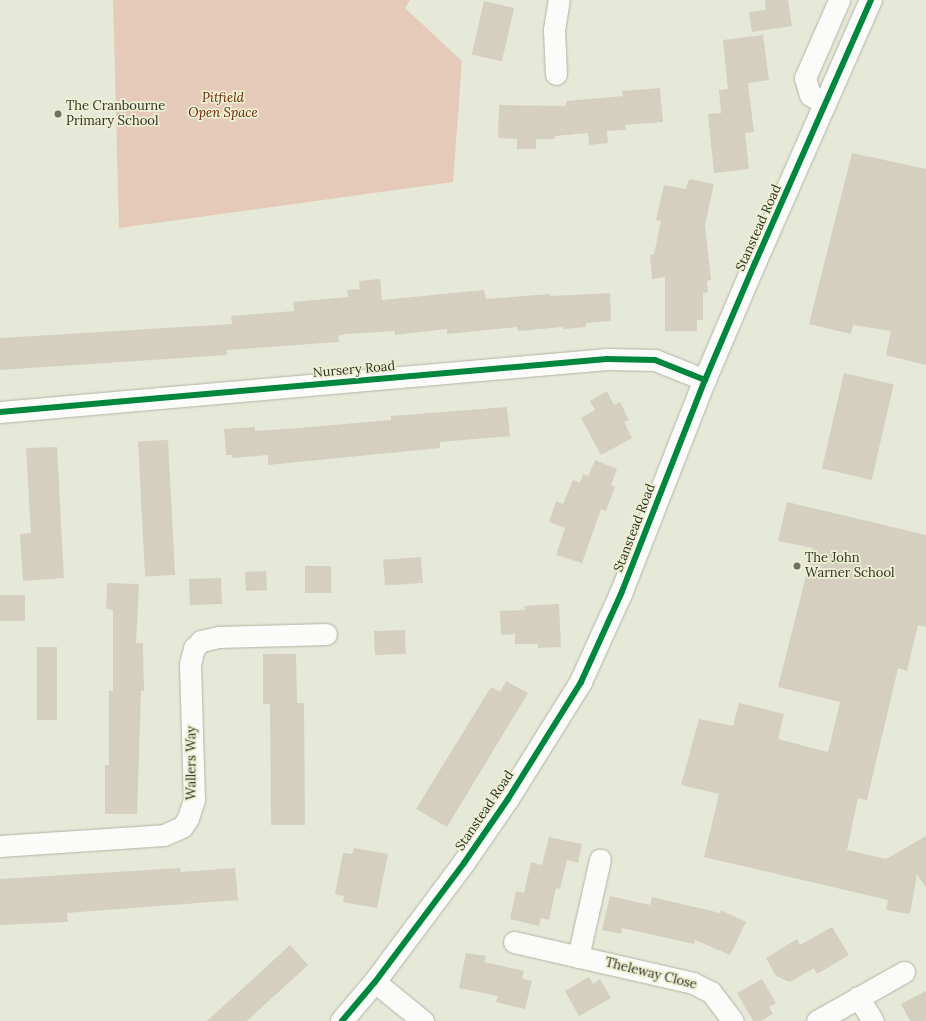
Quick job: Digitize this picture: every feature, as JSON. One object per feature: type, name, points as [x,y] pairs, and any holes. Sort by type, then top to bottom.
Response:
[{"type":"street","points":[[556,74],[554,30],[559,0]]},
{"type":"street","points":[[825,104],[810,95],[804,78],[839,0]]},
{"type":"street","name":"Stanstead Road","points":[[342,1021],[375,982],[508,799],[580,682],[621,594],[705,380],[871,0]]},
{"type":"street","name":"Nursery Road","points":[[0,412],[614,359],[655,360],[705,380]]},
{"type":"street","name":"Wallers Way","points":[[0,846],[164,835],[182,827],[190,814],[194,800],[190,664],[194,648],[201,641],[219,637],[326,634]]},
{"type":"street","points":[[578,956],[600,859]]},
{"type":"street","name":"Theleway Close","points":[[514,942],[698,985],[718,1000],[732,1021]]},
{"type":"street","points":[[817,1021],[904,972]]},
{"type":"street","points":[[375,982],[423,1021]]},
{"type":"street","points":[[858,997],[872,1021]]},
{"type":"green space","name":"Pitfield Open Space","points":[[113,0],[410,0],[405,8],[462,61],[453,182],[119,228]]},
{"type":"building","points":[[765,0],[788,0],[792,26],[752,32],[749,12],[766,10]]},
{"type":"building","points":[[484,1],[514,8],[502,62],[472,55]]},
{"type":"building","points":[[763,35],[769,80],[748,83],[754,132],[745,133],[749,169],[714,173],[708,114],[721,113],[719,90],[728,89],[723,40]]},
{"type":"building","points":[[660,88],[663,122],[625,125],[626,130],[607,131],[608,143],[589,145],[588,133],[555,136],[555,139],[536,139],[536,149],[517,149],[517,139],[498,138],[499,105],[566,106],[566,101],[623,96],[622,91]]},
{"type":"building","points":[[852,153],[926,169],[926,365],[886,355],[891,331],[853,325],[851,334],[809,324]]},
{"type":"building","points":[[689,179],[714,184],[705,225],[711,280],[707,281],[708,292],[703,293],[703,320],[697,320],[697,331],[665,331],[665,277],[652,279],[650,255],[654,254],[661,221],[656,220],[664,185],[686,189]]},
{"type":"building","points":[[380,279],[382,300],[484,290],[486,299],[550,294],[550,296],[610,293],[611,321],[586,323],[586,327],[563,329],[563,327],[518,331],[517,327],[447,334],[447,329],[395,335],[395,331],[346,334],[338,336],[339,342],[227,350],[227,355],[0,370],[0,338],[232,324],[231,316],[294,311],[293,302],[348,297],[347,290],[360,289],[359,281]]},
{"type":"building","points":[[844,373],[894,384],[872,480],[822,468]]},
{"type":"building","points":[[607,391],[614,405],[620,402],[629,420],[624,422],[632,438],[601,455],[581,418],[595,410],[590,401]]},
{"type":"building","points":[[507,407],[510,436],[440,442],[440,448],[268,465],[268,455],[232,458],[232,455],[226,455],[224,429],[255,427],[255,431],[299,428],[391,420],[391,416]]},
{"type":"building","points":[[168,440],[175,575],[145,576],[138,442]]},
{"type":"building","points":[[57,447],[64,578],[23,581],[20,534],[31,533],[26,448]]},
{"type":"building","points":[[595,460],[617,469],[611,485],[615,487],[606,511],[601,509],[582,563],[556,555],[565,528],[549,522],[556,501],[563,504],[573,480],[580,483],[583,474],[588,476]]},
{"type":"building","points":[[787,502],[926,535],[926,627],[918,625],[907,671],[898,668],[867,800],[858,798],[847,850],[886,859],[926,836],[926,888],[917,874],[910,914],[886,910],[888,900],[704,857],[719,794],[681,785],[699,719],[733,726],[739,703],[784,714],[778,739],[828,752],[840,702],[778,687],[813,548],[778,541]]},
{"type":"building","points":[[421,557],[423,583],[385,586],[383,560]]},
{"type":"building","points":[[305,566],[331,566],[331,593],[305,593]]},
{"type":"building","points":[[266,571],[267,590],[246,591],[245,572]]},
{"type":"building","points":[[221,578],[222,604],[190,605],[189,579]]},
{"type":"building","points":[[107,583],[139,584],[136,643],[143,643],[144,691],[141,691],[137,814],[105,814],[105,765],[109,765],[109,691],[113,691],[113,610],[106,609]]},
{"type":"building","points":[[0,595],[25,595],[25,621],[0,621]]},
{"type":"building","points":[[559,604],[561,647],[538,648],[538,644],[515,644],[515,634],[501,635],[500,611],[525,610],[524,606]]},
{"type":"building","points":[[405,630],[406,654],[375,655],[374,631]]},
{"type":"building","points":[[37,647],[57,647],[57,720],[37,720]]},
{"type":"building","points":[[263,654],[296,654],[297,703],[304,703],[305,825],[271,825],[270,704],[263,704]]},
{"type":"building","points":[[506,681],[528,693],[447,827],[416,809],[491,687],[500,692]]},
{"type":"building","points":[[549,837],[582,844],[578,863],[567,860],[560,889],[556,888],[549,920],[541,918],[539,926],[510,919],[516,891],[524,893],[531,862],[542,865]]},
{"type":"building","points":[[354,848],[388,854],[377,908],[343,902],[344,896],[335,894],[343,853],[352,854]]},
{"type":"building","points":[[180,868],[181,872],[235,868],[238,900],[67,913],[68,922],[0,925],[0,879]]},
{"type":"building","points":[[610,896],[650,905],[652,897],[720,913],[721,910],[746,922],[730,955],[695,940],[694,944],[622,928],[621,934],[602,930]]},
{"type":"building","points":[[832,927],[849,955],[817,974],[814,968],[790,982],[776,976],[766,958],[797,939],[800,945]]},
{"type":"building","points":[[290,945],[308,965],[247,1021],[207,1021]]},
{"type":"building","points":[[466,953],[486,956],[484,962],[524,971],[522,979],[532,981],[525,1009],[496,1002],[498,996],[459,988]]},
{"type":"building","points":[[589,977],[593,984],[600,979],[611,998],[579,1016],[565,991]]},
{"type":"building","points":[[762,979],[776,1003],[769,1007],[773,1014],[761,1021],[753,1021],[737,993]]},
{"type":"building","points":[[926,991],[926,1021],[910,1021],[901,1004]]},
{"type":"cycle path","points":[[342,1021],[375,982],[464,863],[508,799],[581,682],[621,594],[705,380],[871,0]]},
{"type":"cycle path","points":[[0,412],[607,359],[655,360],[705,380]]},
{"type":"place","name":"The Cranbourne Primary School","points":[[58,114]]},
{"type":"place","name":"The John Warner School","points":[[797,566]]}]
